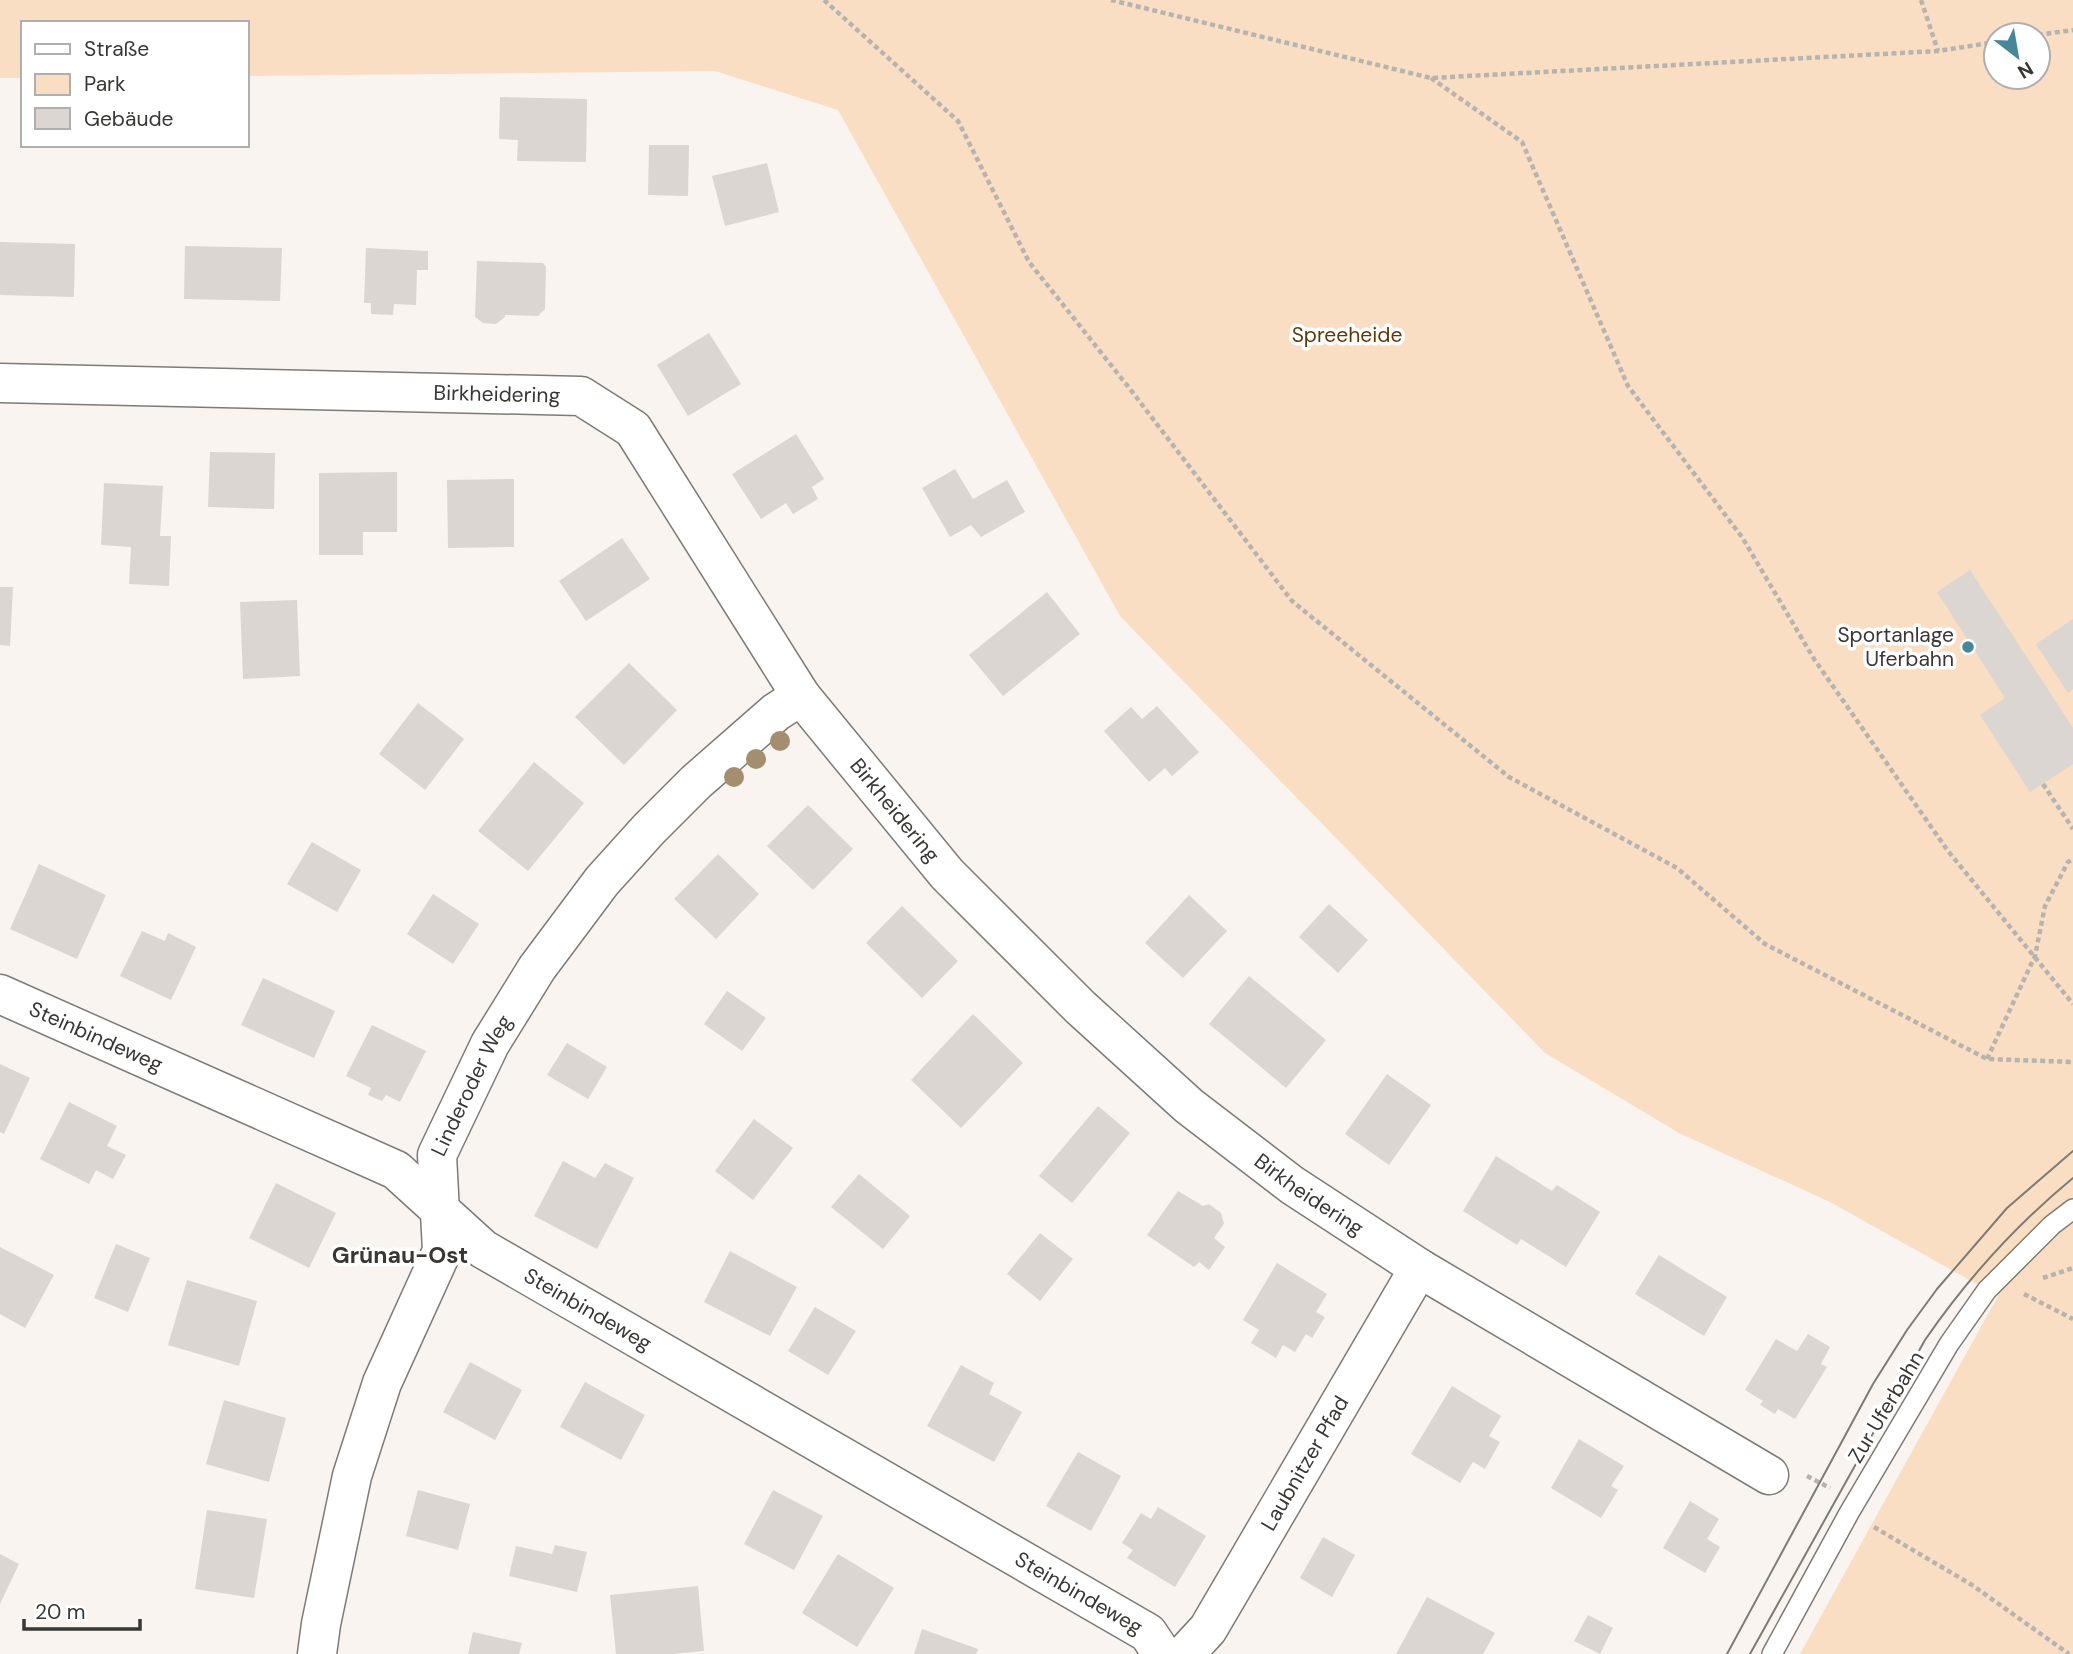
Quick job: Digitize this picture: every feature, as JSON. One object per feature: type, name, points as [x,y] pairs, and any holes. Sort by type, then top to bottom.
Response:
[{"type":"street","name":"Birkheidering","points":[[0,383],[581,396],[633,429],[801,696],[947,874],[1080,1007],[1189,1106],[1292,1185],[1419,1268],[1769,1475]]},
{"type":"street","name":"Linderoder Weg","points":[[317,1654],[352,1476],[382,1383],[442,1251],[437,1155],[490,1044],[537,968],[602,881],[649,828],[696,782],[776,712],[801,696]]},
{"type":"street","name":"Steinbindeweg","points":[[0,994],[396,1170],[483,1249],[1148,1633],[1162,1654]]},
{"type":"street","name":"Laubnitzer Pfad","points":[[1185,1654],[1208,1629],[1419,1268]]},
{"type":"lane","name":"Zur Uferbahn","points":[[1772,1654],[1849,1513],[1949,1344],[1987,1290],[2052,1224],[2073,1209]]},
{"type":"path","points":[[824,0],[958,121],[1028,262],[1130,389],[1292,601],[1509,777],[1677,868],[1765,944],[1987,1059],[2073,1062]]},
{"type":"path","points":[[1111,0],[1432,78],[1938,51],[1982,44]]},
{"type":"path","points":[[1922,0],[1938,51]]},
{"type":"path","points":[[2052,33],[2073,30]]},
{"type":"path","points":[[1432,78],[1522,142],[1628,386],[1742,537],[1814,659],[1948,851],[2073,1004]]},
{"type":"path","points":[[2043,784],[2073,829]]},
{"type":"path","points":[[1987,1059],[2035,956],[2045,906],[2068,862],[2073,859]]},
{"type":"path","points":[[2024,1294],[2073,1319]]},
{"type":"path","points":[[1849,1513],[1972,1584],[2069,1654]]},
{"type":"green space","name":"Spreeheide","points":[[0,0],[2073,0],[2073,1654],[1800,1654],[1998,1296],[1830,1202],[1679,1133],[1545,1053],[1120,616],[838,110],[715,71],[248,76],[248,21],[21,21],[21,78],[0,78]]},
{"type":"building","points":[[500,97],[587,99],[586,162],[517,161],[518,140],[499,139]]},
{"type":"building","points":[[649,145],[689,145],[688,196],[648,195]]},
{"type":"building","points":[[767,163],[779,212],[725,226],[712,176]]},
{"type":"building","points":[[0,242],[75,244],[74,297],[0,295]]},
{"type":"building","points":[[185,246],[282,248],[280,301],[184,299]]},
{"type":"building","points":[[366,248],[428,251],[428,270],[417,270],[416,305],[394,304],[393,315],[371,314],[371,303],[364,303]]},
{"type":"building","points":[[477,261],[543,263],[546,267],[545,309],[538,316],[505,315],[496,324],[483,323],[475,317]]},
{"type":"building","points":[[709,333],[741,384],[688,416],[657,365]]},
{"type":"building","points":[[796,434],[824,479],[812,487],[818,499],[793,514],[786,503],[761,519],[732,474]]},
{"type":"building","points":[[210,452],[275,453],[274,509],[208,507]]},
{"type":"building","points":[[955,469],[973,499],[1007,480],[1025,512],[981,537],[971,525],[950,537],[922,488]]},
{"type":"building","points":[[397,472],[397,532],[363,532],[363,555],[319,555],[319,473]]},
{"type":"building","points":[[514,479],[514,547],[448,548],[447,480]]},
{"type":"building","points":[[104,483],[163,486],[160,536],[171,536],[169,586],[129,584],[131,547],[101,545]]},
{"type":"building","points":[[622,538],[650,579],[586,621],[559,581]]},
{"type":"building","points":[[1970,570],[2073,728],[2073,764],[2030,792],[1980,715],[2005,698],[1937,592]]},
{"type":"building","points":[[0,587],[13,587],[10,646],[0,645]]},
{"type":"building","points":[[1047,592],[1080,634],[1003,696],[969,655]]},
{"type":"building","points":[[297,600],[300,676],[243,679],[240,602]]},
{"type":"building","points":[[2073,619],[2073,689],[2068,693],[2036,644]]},
{"type":"building","points":[[629,663],[677,710],[624,765],[575,717]]},
{"type":"building","points":[[418,703],[464,739],[425,790],[379,754]]},
{"type":"building","points":[[1157,706],[1199,752],[1172,776],[1165,768],[1149,782],[1104,731],[1131,707],[1142,719]]},
{"type":"building","points":[[534,762],[584,803],[528,871],[478,831]]},
{"type":"building","points":[[808,805],[853,849],[813,890],[767,846]]},
{"type":"building","points":[[312,842],[361,870],[337,912],[287,884]]},
{"type":"building","points":[[718,854],[759,894],[716,939],[674,899]]},
{"type":"building","points":[[39,864],[106,895],[77,959],[10,929]]},
{"type":"building","points":[[433,894],[479,924],[453,964],[407,934]]},
{"type":"building","points":[[1189,895],[1227,931],[1183,978],[1145,943]]},
{"type":"building","points":[[1329,904],[1368,940],[1338,973],[1299,937]]},
{"type":"building","points":[[902,906],[958,961],[922,998],[866,943]]},
{"type":"building","points":[[142,931],[165,941],[168,933],[196,947],[171,1000],[120,976]]},
{"type":"building","points":[[1249,976],[1326,1040],[1286,1088],[1209,1024]]},
{"type":"building","points":[[263,978],[335,1011],[314,1058],[241,1025]]},
{"type":"building","points":[[727,991],[766,1018],[742,1051],[704,1024]]},
{"type":"building","points":[[973,1014],[1023,1063],[961,1128],[911,1080]]},
{"type":"building","points":[[372,1025],[426,1051],[400,1102],[386,1095],[382,1101],[368,1095],[371,1088],[346,1076]]},
{"type":"building","points":[[567,1043],[607,1067],[588,1099],[547,1075]]},
{"type":"building","points":[[0,1064],[30,1078],[4,1134],[0,1132]]},
{"type":"building","points":[[1387,1074],[1431,1105],[1389,1165],[1345,1134]]},
{"type":"building","points":[[69,1102],[117,1126],[107,1146],[126,1155],[113,1179],[96,1170],[89,1184],[40,1159]]},
{"type":"building","points":[[1098,1106],[1130,1133],[1072,1203],[1039,1176]]},
{"type":"building","points":[[754,1119],[793,1148],[753,1200],[715,1171]]},
{"type":"building","points":[[1496,1156],[1552,1191],[1557,1185],[1600,1212],[1566,1267],[1521,1239],[1517,1245],[1463,1211]]},
{"type":"building","points":[[563,1161],[595,1178],[605,1163],[634,1178],[597,1249],[534,1216]]},
{"type":"building","points":[[859,1174],[910,1216],[883,1249],[831,1207]]},
{"type":"building","points":[[276,1183],[336,1213],[309,1268],[249,1238]]},
{"type":"building","points":[[1178,1191],[1203,1206],[1209,1204],[1221,1213],[1224,1224],[1214,1238],[1225,1247],[1209,1270],[1199,1262],[1194,1267],[1147,1235]]},
{"type":"building","points":[[1040,1233],[1073,1259],[1040,1301],[1007,1274]]},
{"type":"building","points":[[116,1244],[150,1258],[128,1312],[94,1298]]},
{"type":"building","points":[[0,1247],[54,1275],[25,1328],[0,1314]]},
{"type":"building","points":[[730,1251],[797,1287],[770,1336],[704,1302]]},
{"type":"building","points":[[1659,1255],[1727,1297],[1704,1336],[1635,1294]]},
{"type":"building","points":[[1277,1263],[1327,1294],[1316,1312],[1325,1317],[1312,1338],[1306,1334],[1295,1352],[1283,1345],[1276,1358],[1251,1343],[1259,1330],[1243,1320]]},
{"type":"building","points":[[187,1280],[257,1301],[239,1366],[168,1345]]},
{"type":"building","points":[[815,1307],[856,1331],[828,1375],[788,1351]]},
{"type":"building","points":[[1808,1334],[1830,1347],[1821,1364],[1827,1367],[1795,1419],[1778,1409],[1775,1414],[1760,1405],[1763,1401],[1745,1390],[1776,1339],[1797,1351]]},
{"type":"building","points":[[470,1362],[522,1390],[495,1440],[443,1412]]},
{"type":"building","points":[[961,1365],[994,1383],[989,1394],[1022,1412],[994,1462],[927,1426]]},
{"type":"building","points":[[585,1382],[645,1415],[621,1460],[560,1427]]},
{"type":"building","points":[[1452,1386],[1501,1416],[1489,1436],[1500,1442],[1485,1469],[1473,1462],[1460,1483],[1411,1454]]},
{"type":"building","points":[[224,1400],[286,1418],[269,1482],[206,1464]]},
{"type":"building","points":[[1579,1439],[1624,1466],[1611,1486],[1618,1490],[1601,1518],[1551,1488]]},
{"type":"building","points":[[1078,1452],[1121,1476],[1091,1531],[1046,1506]]},
{"type":"building","points":[[418,1490],[470,1504],[458,1550],[406,1536]]},
{"type":"building","points":[[773,1490],[823,1516],[794,1570],[744,1544]]},
{"type":"building","points":[[1690,1501],[1719,1519],[1707,1539],[1720,1547],[1705,1573],[1663,1548]]},
{"type":"building","points":[[1158,1507],[1206,1536],[1175,1587],[1127,1558],[1133,1550],[1122,1543],[1141,1513],[1151,1519]]},
{"type":"building","points":[[207,1510],[267,1519],[254,1598],[195,1589]]},
{"type":"building","points":[[1323,1537],[1355,1555],[1332,1597],[1300,1578]]},
{"type":"building","points":[[555,1545],[587,1552],[577,1592],[509,1576],[516,1546],[552,1554]]},
{"type":"building","points":[[0,1554],[19,1564],[0,1604]]},
{"type":"building","points":[[838,1554],[894,1588],[857,1647],[802,1613]]},
{"type":"building","points":[[698,1586],[704,1651],[616,1654],[610,1595]]},
{"type":"building","points":[[1427,1597],[1495,1633],[1483,1654],[1396,1654]]},
{"type":"building","points":[[1588,1615],[1613,1628],[1600,1654],[1574,1641]]},
{"type":"building","points":[[922,1629],[978,1649],[976,1654],[914,1654]]},
{"type":"building","points":[[473,1632],[522,1643],[519,1654],[468,1654]]},
{"type":"tram line","points":[[1727,1654],[1873,1384],[1907,1330],[1937,1289],[2007,1208],[2073,1151]]},
{"type":"tram line","points":[[1750,1654],[1925,1340],[1993,1254],[2073,1178]]},
{"type":"place","name":"Sportanlage Uferbahn","points":[[1968,647]]},
{"type":"district","name":"Grünau-Ost","points":[[400,1255]]}]
